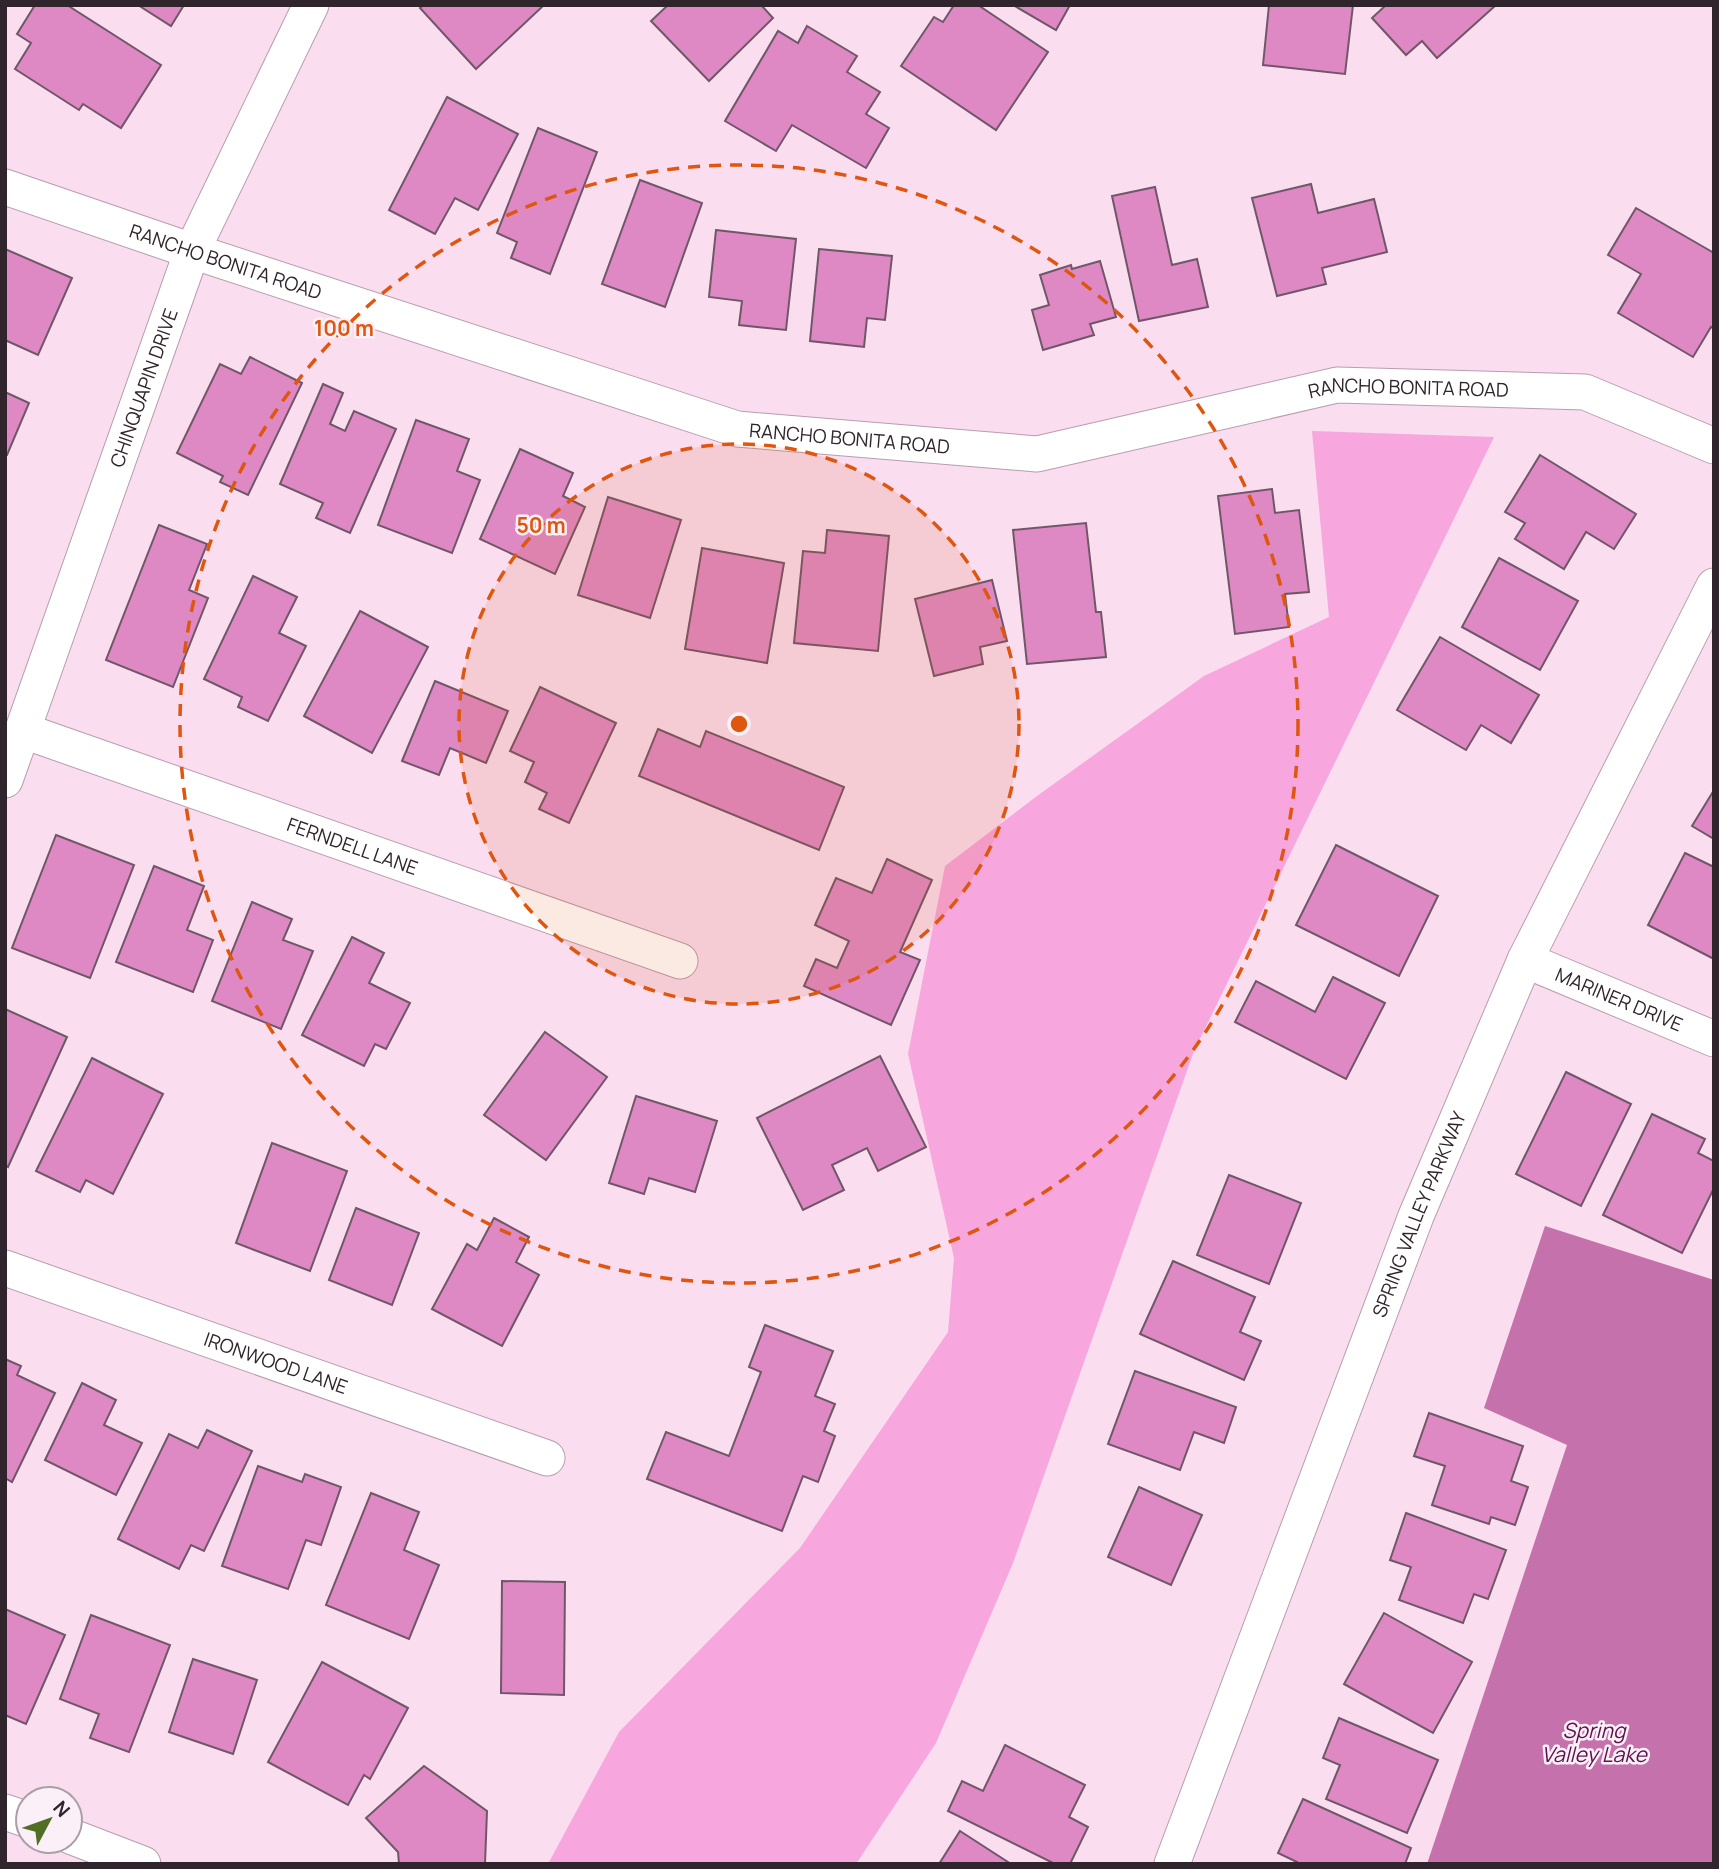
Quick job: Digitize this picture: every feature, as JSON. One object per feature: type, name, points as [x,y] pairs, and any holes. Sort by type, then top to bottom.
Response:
[{"type":"street","name":"CHINQUAPIN DRIVE","points":[[5,779],[192,251],[311,5]]},
{"type":"street","name":"RANCHO BONITA ROAD","points":[[5,187],[737,429],[1037,454],[1337,385],[1585,392],[1714,446]]},
{"type":"street","name":"SPRING VALLEY PARKWAY","points":[[1172,1864],[1416,1216],[1525,960],[1714,586]]},
{"type":"street","name":"FERNDELL LANE","points":[[24,731],[680,961]]},
{"type":"street","name":"MARINER DRIVE","points":[[1525,960],[1714,1039]]},
{"type":"street","name":"IRONWOOD LANE","points":[[5,1269],[547,1458]]},
{"type":"street","points":[[84,1841],[143,1864]]},
{"type":"shaded area","points":[[1312,431],[1494,437],[1194,1051],[1013,1563],[936,1743],[856,1864],[548,1864],[619,1732],[800,1548],[948,1332],[954,1258],[908,1054],[945,866],[1204,676],[1329,617]]},
{"type":"water","name":"Spring Valley Lake","points":[[1545,1226],[1714,1280],[1714,1864],[1427,1864],[1567,1445],[1484,1408]]},
{"type":"building","points":[[35,5],[67,5],[161,65],[121,128],[83,104],[79,110],[15,69],[31,43],[17,34]]},
{"type":"building","points":[[138,5],[184,5],[171,26]]},
{"type":"building","points":[[423,5],[544,5],[476,69],[420,8]]},
{"type":"building","points":[[668,5],[761,5],[773,18],[709,81],[651,21]]},
{"type":"building","points":[[954,5],[978,5],[1048,52],[996,130],[901,66],[934,17],[943,22]]},
{"type":"building","points":[[1013,5],[1070,5],[1056,30]]},
{"type":"building","points":[[1269,5],[1353,5],[1345,74],[1263,65]]},
{"type":"building","points":[[1386,5],[1496,5],[1437,58],[1422,41],[1406,55],[1372,18]]},
{"type":"building","points":[[807,26],[857,56],[847,72],[880,92],[866,114],[889,128],[866,168],[792,125],[776,151],[725,121],[778,31],[798,43]]},
{"type":"building","points":[[447,97],[518,134],[478,210],[455,198],[435,234],[389,210]]},
{"type":"building","points":[[538,128],[597,152],[550,274],[511,258],[517,242],[497,233]]},
{"type":"building","points":[[640,180],[702,203],[665,307],[602,284]]},
{"type":"building","points":[[1311,184],[1318,213],[1374,199],[1387,252],[1322,268],[1326,284],[1277,296],[1252,198]]},
{"type":"building","points":[[1155,187],[1172,265],[1197,259],[1208,307],[1139,321],[1112,196]]},
{"type":"building","points":[[1636,208],[1714,253],[1714,329],[1711,327],[1693,357],[1618,313],[1641,274],[1608,255]]},
{"type":"building","points":[[716,230],[796,239],[786,330],[739,325],[742,301],[709,297]]},
{"type":"building","points":[[5,249],[72,278],[38,355],[5,340]]},
{"type":"building","points":[[819,249],[892,256],[885,320],[867,318],[864,347],[810,341]]},
{"type":"building","points":[[1100,261],[1116,317],[1090,324],[1094,335],[1043,350],[1032,310],[1049,305],[1040,275],[1071,265],[1072,269]]},
{"type":"building","points":[[250,357],[302,383],[248,495],[220,482],[223,476],[177,453],[220,364],[241,374]]},
{"type":"building","points":[[323,384],[343,393],[330,424],[345,431],[354,411],[396,429],[350,533],[316,518],[323,503],[280,484]]},
{"type":"building","points":[[5,392],[29,403],[7,455],[5,455]]},
{"type":"building","points":[[416,420],[469,439],[457,471],[480,480],[452,553],[378,525]]},
{"type":"building","points":[[520,449],[573,473],[563,496],[585,507],[555,574],[480,539]]},
{"type":"building","points":[[1540,455],[1636,514],[1614,549],[1586,532],[1564,569],[1515,539],[1525,523],[1505,512]]},
{"type":"building","points":[[1272,489],[1275,513],[1299,510],[1309,592],[1285,594],[1289,627],[1235,634],[1218,496]]},
{"type":"building","points":[[608,497],[681,520],[650,618],[578,595]]},
{"type":"building","points":[[1086,523],[1096,612],[1101,612],[1106,657],[1027,664],[1013,530]]},
{"type":"building","points":[[159,525],[207,544],[189,590],[208,598],[173,687],[106,660]]},
{"type":"building","points":[[827,530],[889,536],[878,651],[794,643],[803,551],[825,553]]},
{"type":"building","points":[[702,548],[784,563],[767,663],[685,649]]},
{"type":"building","points":[[1499,558],[1578,601],[1540,670],[1462,627]]},
{"type":"building","points":[[253,576],[297,597],[279,633],[306,646],[268,721],[238,707],[242,697],[204,679]]},
{"type":"building","points":[[992,580],[1007,641],[980,647],[983,664],[934,676],[915,599]]},
{"type":"building","points":[[360,611],[428,647],[372,753],[304,716]]},
{"type":"building","points":[[1440,637],[1539,695],[1511,743],[1481,725],[1466,750],[1397,710]]},
{"type":"building","points":[[435,681],[508,711],[486,763],[450,748],[439,775],[402,761]]},
{"type":"building","points":[[540,687],[616,723],[569,823],[539,809],[547,793],[525,782],[534,762],[510,751]]},
{"type":"building","points":[[658,729],[700,747],[706,731],[844,787],[819,850],[639,776]]},
{"type":"building","points":[[1714,790],[1714,839],[1692,826]]},
{"type":"building","points":[[56,835],[134,865],[90,978],[12,948]]},
{"type":"building","points":[[1336,845],[1438,896],[1399,976],[1296,925]]},
{"type":"building","points":[[1685,853],[1714,867],[1714,959],[1648,925]]},
{"type":"building","points":[[887,859],[932,880],[900,952],[920,960],[891,1025],[804,986],[816,959],[837,968],[849,941],[815,925],[836,878],[872,893]]},
{"type":"building","points":[[154,866],[204,886],[187,930],[213,940],[193,992],[116,962]]},
{"type":"building","points":[[252,902],[292,919],[283,940],[313,951],[281,1029],[212,1001]]},
{"type":"building","points":[[352,937],[384,953],[369,983],[410,1003],[386,1049],[375,1044],[364,1066],[302,1035]]},
{"type":"building","points":[[1333,977],[1385,1003],[1346,1079],[1235,1022],[1256,981],[1315,1012]]},
{"type":"building","points":[[5,1009],[67,1037],[8,1167],[5,1165]]},
{"type":"building","points":[[545,1032],[607,1077],[546,1160],[484,1115]]},
{"type":"building","points":[[880,1056],[926,1147],[878,1171],[867,1148],[832,1165],[844,1190],[803,1210],[757,1118]]},
{"type":"building","points":[[92,1058],[163,1094],[113,1194],[86,1180],[80,1192],[36,1171]]},
{"type":"building","points":[[1566,1072],[1631,1104],[1581,1206],[1516,1174]]},
{"type":"building","points":[[636,1096],[717,1121],[695,1192],[649,1178],[644,1194],[609,1183]]},
{"type":"building","points":[[1652,1114],[1705,1139],[1698,1153],[1714,1161],[1714,1188],[1682,1253],[1603,1215]]},
{"type":"building","points":[[272,1143],[347,1171],[310,1271],[236,1243]]},
{"type":"building","points":[[1229,1175],[1301,1203],[1269,1284],[1197,1255]]},
{"type":"building","points":[[356,1208],[419,1233],[392,1305],[329,1280]]},
{"type":"building","points":[[494,1218],[529,1237],[516,1262],[539,1275],[502,1346],[432,1309],[467,1244],[477,1250]]},
{"type":"building","points":[[1173,1261],[1255,1297],[1240,1332],[1261,1341],[1244,1380],[1140,1334]]},
{"type":"building","points":[[765,1325],[833,1351],[815,1396],[835,1404],[824,1431],[835,1436],[818,1482],[803,1476],[782,1531],[647,1479],[666,1432],[729,1456],[761,1372],[749,1367]]},
{"type":"building","points":[[5,1359],[21,1366],[17,1375],[55,1393],[12,1482],[5,1478]]},
{"type":"building","points":[[1135,1371],[1236,1407],[1224,1443],[1194,1432],[1180,1470],[1108,1444]]},
{"type":"building","points":[[82,1383],[116,1400],[104,1425],[142,1443],[116,1495],[45,1460]]},
{"type":"building","points":[[1429,1413],[1523,1446],[1511,1481],[1528,1487],[1515,1525],[1491,1517],[1489,1524],[1432,1505],[1445,1466],[1414,1456]]},
{"type":"building","points":[[207,1430],[252,1451],[204,1551],[191,1545],[179,1569],[118,1539],[169,1434],[198,1448]]},
{"type":"building","points":[[258,1466],[302,1482],[305,1474],[341,1487],[321,1545],[306,1540],[288,1589],[222,1566]]},
{"type":"building","points":[[1139,1487],[1202,1515],[1171,1585],[1108,1557]]},
{"type":"building","points":[[371,1493],[419,1512],[404,1550],[439,1565],[409,1639],[326,1605]]},
{"type":"building","points":[[1406,1513],[1506,1550],[1488,1599],[1474,1594],[1463,1623],[1399,1600],[1411,1567],[1390,1560]]},
{"type":"building","points":[[502,1581],[565,1582],[564,1695],[501,1693]]},
{"type":"building","points":[[5,1609],[65,1635],[26,1724],[5,1715]]},
{"type":"building","points":[[1384,1613],[1472,1662],[1433,1733],[1344,1684]]},
{"type":"building","points":[[91,1615],[170,1645],[129,1752],[90,1738],[99,1714],[60,1699]]},
{"type":"building","points":[[193,1659],[257,1680],[233,1754],[169,1732]]},
{"type":"building","points":[[322,1662],[408,1708],[370,1779],[364,1775],[348,1805],[268,1762]]},
{"type":"building","points":[[1339,1718],[1438,1760],[1407,1833],[1326,1799],[1340,1765],[1323,1758]]},
{"type":"building","points":[[1005,1745],[1085,1785],[1069,1817],[1088,1827],[1070,1864],[1055,1864],[948,1811],[962,1781],[983,1791]]},
{"type":"building","points":[[424,1766],[487,1811],[485,1864],[399,1864],[398,1852],[366,1818]]},
{"type":"building","points":[[1303,1799],[1411,1848],[1405,1864],[1296,1864],[1297,1862],[1278,1853]]},
{"type":"building","points":[[960,1831],[1011,1864],[939,1864]]}]
